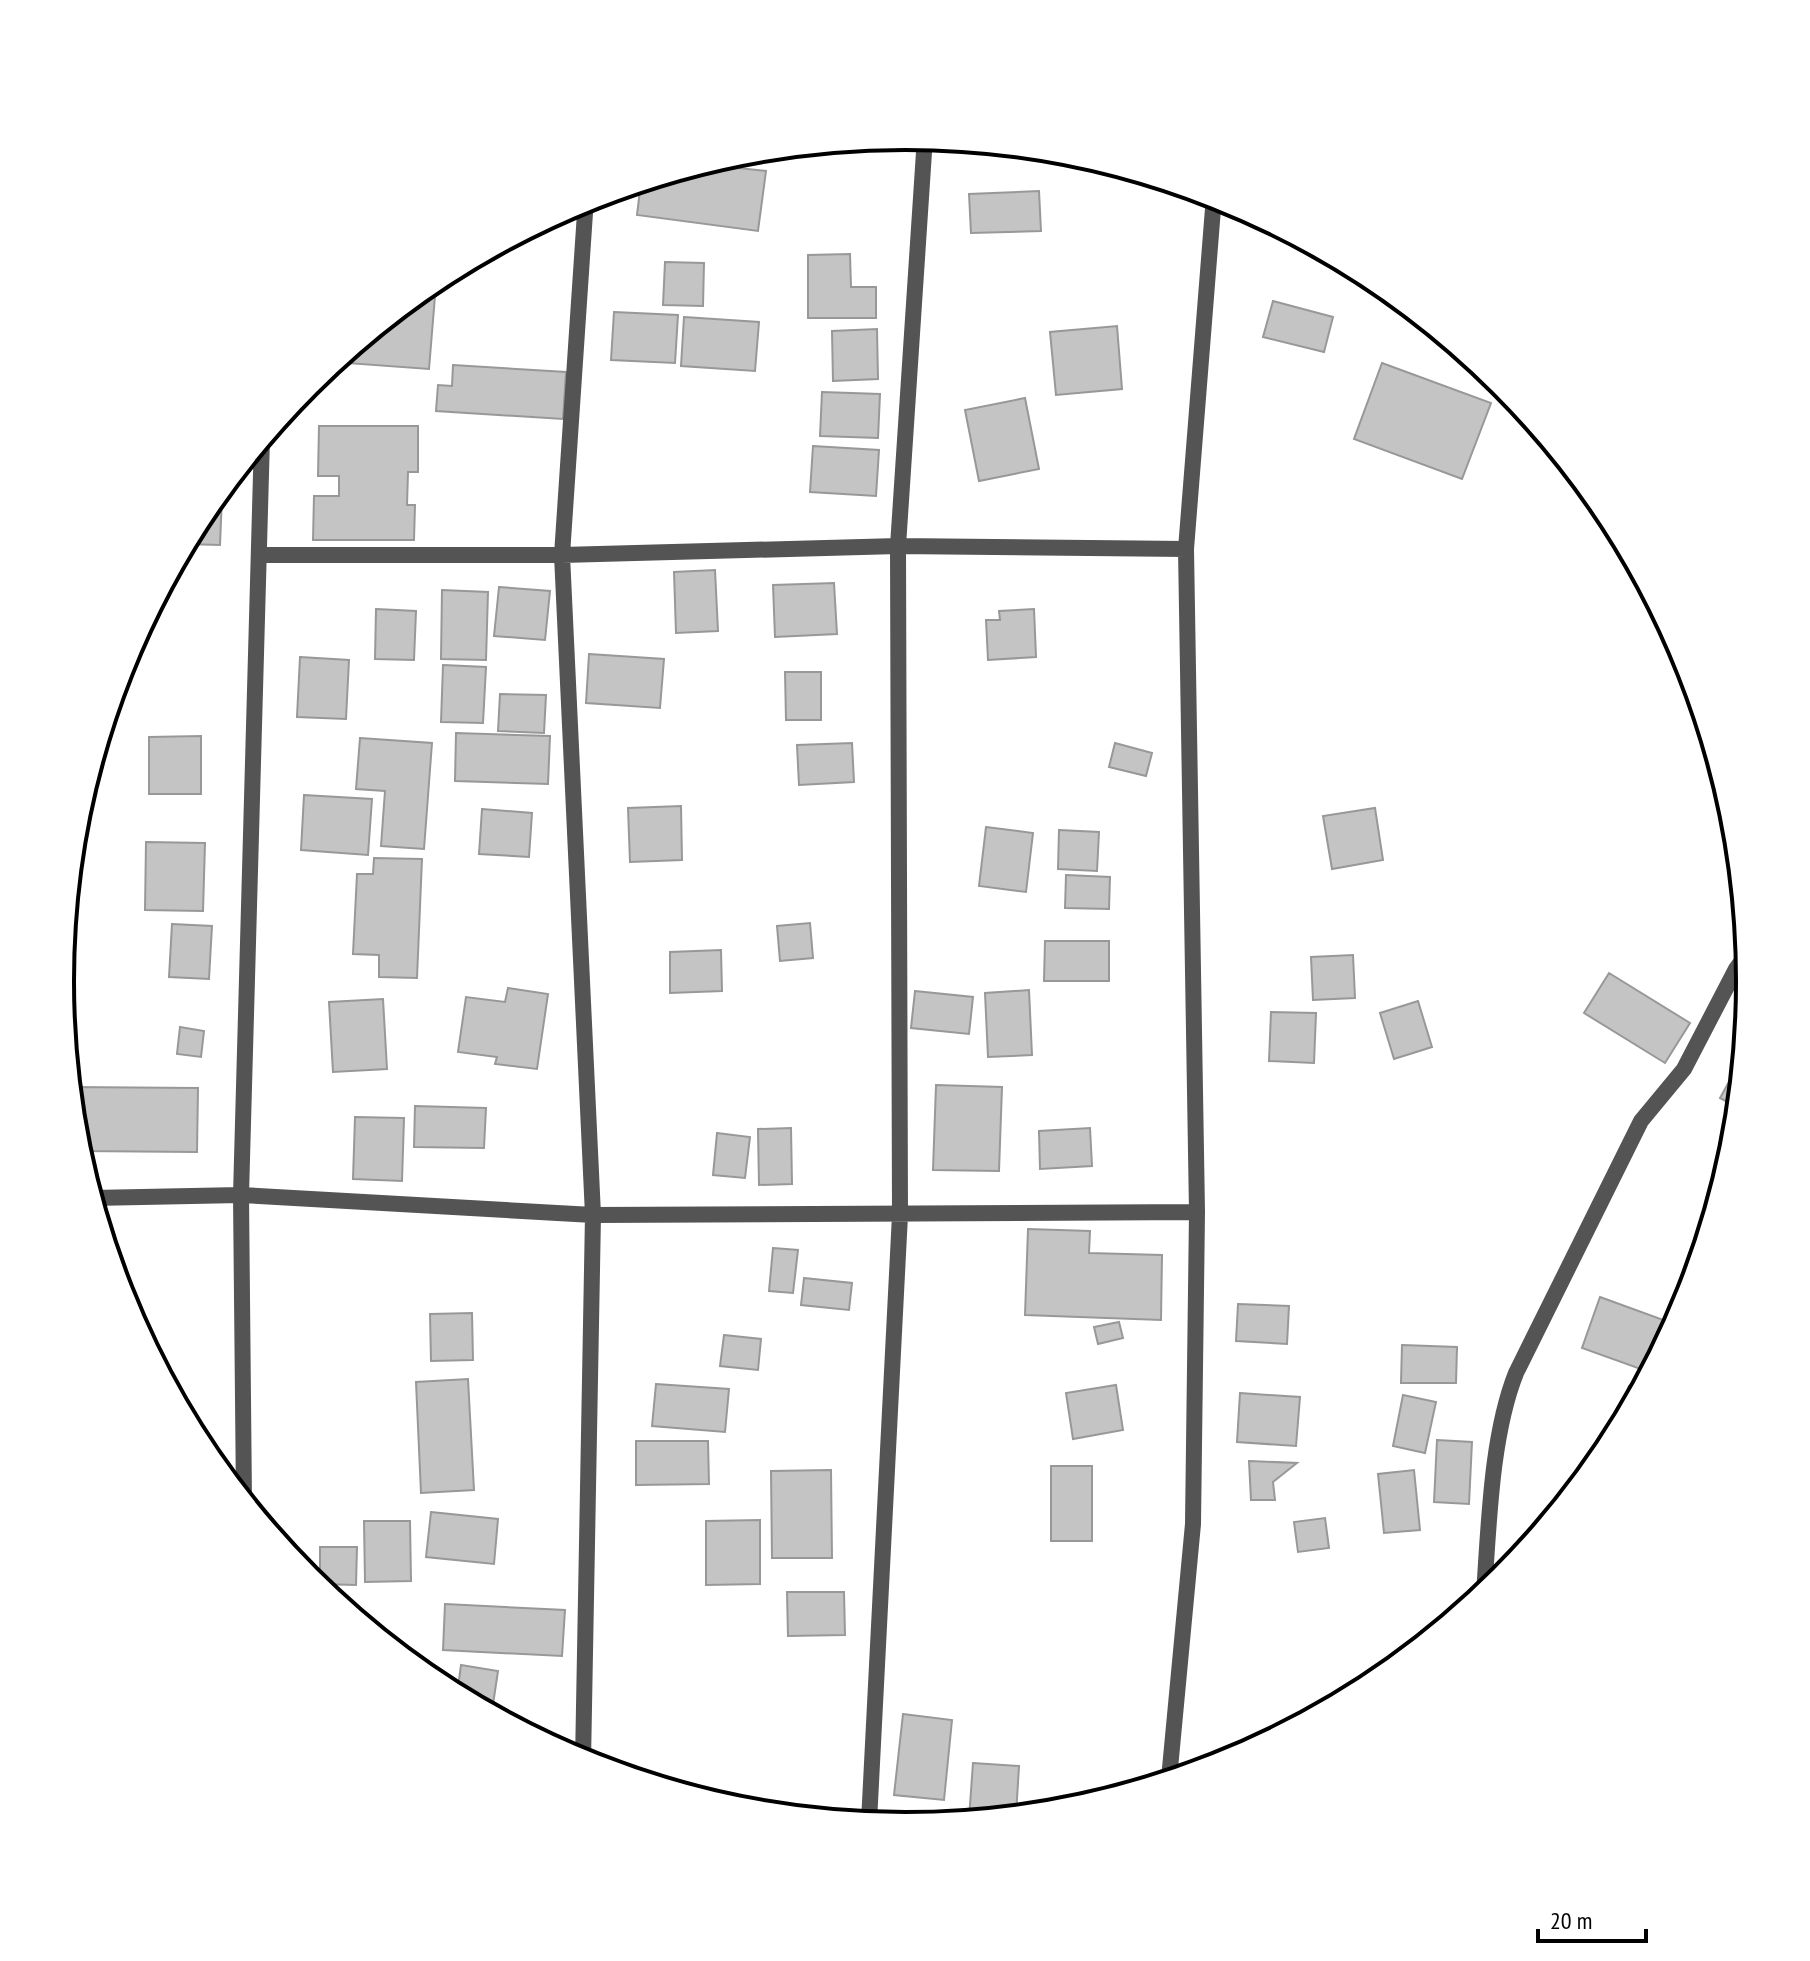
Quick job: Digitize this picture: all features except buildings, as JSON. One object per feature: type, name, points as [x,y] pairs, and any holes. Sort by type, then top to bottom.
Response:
[{"type":"street","points":[[870,1811],[900,1215],[898,546],[924,150]]},
{"type":"street","points":[[1170,1768],[1193,1524],[1197,1212],[1186,549],[1213,209]]},
{"type":"street","points":[[583,1746],[593,1215],[562,555],[585,214]]},
{"type":"street","points":[[244,1483],[241,1195],[262,455]]},
{"type":"street","points":[[261,555],[562,555],[898,546],[1186,549]]},
{"type":"street","points":[[1486,1575],[1499,1434],[1505,1400],[1516,1373],[1641,1121],[1684,1069],[1736,970]]},
{"type":"street","points":[[103,1198],[241,1195],[593,1215],[1197,1212]]}]
